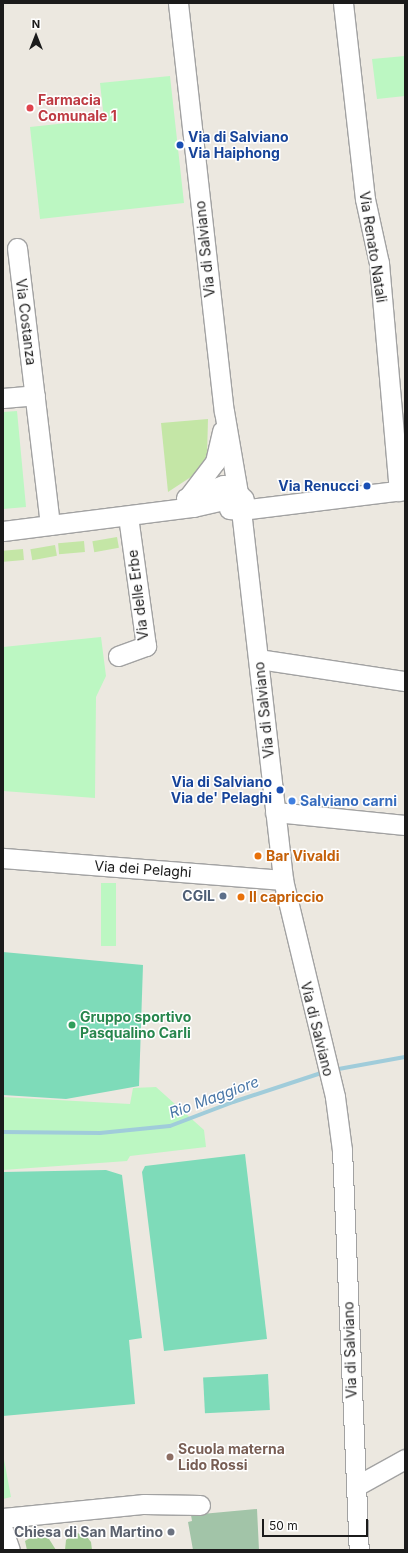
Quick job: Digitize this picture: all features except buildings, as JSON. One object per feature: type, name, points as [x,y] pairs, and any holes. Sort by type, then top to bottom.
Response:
[{"type":"street","name":"Via di Salviano","points":[[178,3],[224,411],[245,504],[259,659],[283,880],[333,1089],[342,1150],[358,1485],[359,1550]]},
{"type":"street","name":"Via Renato Natali","points":[[343,3],[365,199],[379,263],[402,490]]},
{"type":"street","name":"Via Costanza","points":[[17,248],[50,525]]},
{"type":"street","points":[[3,398],[35,395]]},
{"type":"street","points":[[191,502],[215,462],[224,411]]},
{"type":"street","points":[[3,531],[154,513],[191,502],[229,499],[245,504],[402,490]]},
{"type":"street","name":"Via delle Erbe","points":[[118,656],[146,646],[128,517]]},
{"type":"street","points":[[259,659],[405,681]]},
{"type":"street","points":[[275,812],[405,825]]},
{"type":"street","name":"Via dei Pelaghi","points":[[3,858],[283,880]]},
{"type":"street","points":[[358,1485],[405,1459]]},
{"type":"street","points":[[3,1518],[144,1504],[200,1505]]},
{"type":"street","points":[[3,1530],[10,1550]]},
{"type":"green space","points":[[405,56],[405,96],[377,99],[372,59]]},
{"type":"green space","points":[[170,76],[184,203],[40,219],[30,127],[104,119],[100,83]]},
{"type":"green space","points":[[17,411],[26,507],[3,509],[3,412]]},
{"type":"green space","points":[[208,419],[207,456],[197,473],[168,492],[161,423]]},
{"type":"green space","points":[[117,537],[119,548],[94,552],[92,541]]},
{"type":"green space","points":[[84,541],[85,552],[59,554],[58,543]]},
{"type":"green space","points":[[55,545],[57,556],[32,560],[30,549]]},
{"type":"green space","points":[[23,549],[24,560],[4,562],[3,551]]},
{"type":"green space","points":[[101,637],[106,676],[96,697],[95,798],[3,791],[3,647]]},
{"type":"green space","points":[[101,883],[116,883],[116,946],[101,946]]},
{"type":"green space","name":"Gruppo sportivo Pasqualino Carli","points":[[3,952],[143,965],[139,1086],[66,1099],[3,1095]]},
{"type":"green space","points":[[156,1087],[204,1130],[206,1147],[130,1156],[127,1161],[3,1170],[3,1097],[130,1104],[133,1088]]},
{"type":"green space","points":[[245,1154],[267,1339],[164,1351],[142,1172],[145,1166]]},
{"type":"green space","points":[[106,1170],[122,1175],[142,1338],[129,1340],[135,1404],[3,1416],[3,1172]]},
{"type":"green space","points":[[268,1374],[270,1410],[205,1413],[203,1377]]},
{"type":"green space","points":[[3,1454],[11,1497],[3,1499]]},
{"type":"green space","points":[[257,1509],[259,1550],[193,1550],[188,1522],[192,1521],[191,1515]]},
{"type":"green space","points":[[75,1532],[87,1537],[91,1542],[92,1550],[65,1550],[66,1540]]},
{"type":"green space","points":[[43,1537],[49,1539],[56,1550],[27,1550],[25,1541],[30,1538]]},
{"type":"waterway","name":"Rio Maggiore","points":[[333,1070],[405,1057]]},
{"type":"waterway","name":"Rio Maggiore","points":[[3,1132],[100,1133],[170,1126],[233,1102],[324,1072]]},
{"type":"place","name":"Farmacia Comunale 1","points":[[30,108]]},
{"type":"place","name":"Via di Salviano Via Haiphong","points":[[180,145]]},
{"type":"place","name":"Via Renucci","points":[[367,486]]},
{"type":"place","name":"Via di Salviano Via de' Pelaghi","points":[[280,790]]},
{"type":"place","name":"Salviano carni","points":[[292,801]]},
{"type":"place","name":"Bar Vivaldi","points":[[258,856]]},
{"type":"place","name":"CGIL","points":[[223,896]]},
{"type":"place","name":"Il capriccio","points":[[241,897]]},
{"type":"place","name":"Gruppo sportivo Pasqualino Carli","points":[[72,1025]]},
{"type":"place","name":"Scuola materna Lido Rossi","points":[[170,1457]]},
{"type":"place","name":"Chiesa di San Martino","points":[[171,1532]]}]
